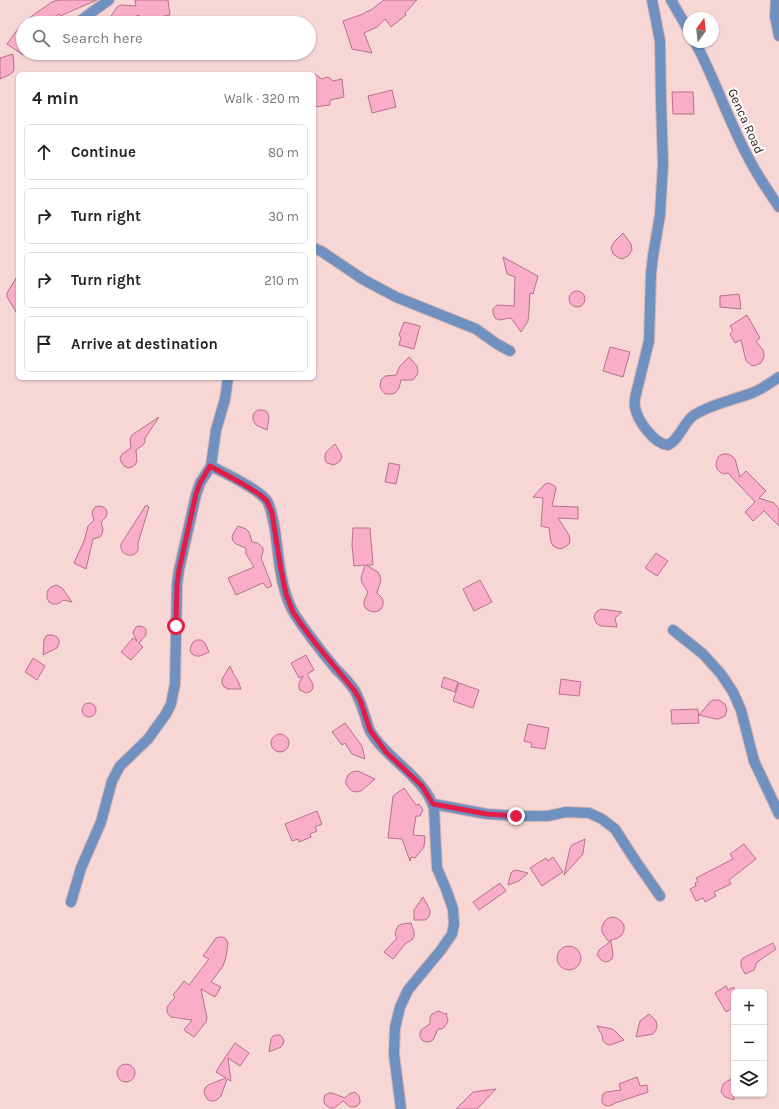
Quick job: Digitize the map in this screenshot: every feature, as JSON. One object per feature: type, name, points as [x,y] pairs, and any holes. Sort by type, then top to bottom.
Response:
[{"type":"street","points":[[87,16],[109,0]]},
{"type":"street","points":[[652,0],[660,41],[663,164],[660,215],[651,274],[649,336],[647,352],[635,400],[635,408],[649,433],[660,443],[668,445],[672,443],[684,424],[694,415],[712,406],[753,393],[764,388],[779,377]]},
{"type":"street","points":[[671,0],[683,21]]},
{"type":"street","points":[[776,0],[775,16],[779,36]]},
{"type":"street","name":"Genca Road","points":[[698,48],[747,156],[759,178],[779,206]]},
{"type":"street","points":[[316,249],[370,284],[396,297],[476,329],[510,351]]},
{"type":"street","points":[[71,902],[81,868],[101,822],[112,781],[120,766],[148,739],[166,714],[171,704],[174,684],[177,584],[179,570],[196,494],[200,483],[210,466],[216,430],[225,399],[228,380]]},
{"type":"street","points":[[210,466],[243,484],[267,501],[272,513],[286,594],[293,612],[316,644],[354,690],[360,700],[370,730],[386,752],[422,786],[433,804],[437,868],[453,910],[454,924],[452,934],[441,950],[408,990],[400,1007],[395,1028],[394,1054],[400,1108]]},
{"type":"street","points":[[673,630],[702,654],[721,674],[733,692],[741,710],[754,761],[779,814]]},
{"type":"street","points":[[433,804],[487,814],[516,816],[548,816],[566,812],[589,813],[602,819],[615,829],[660,896]]},
{"type":"building","points":[[58,0],[97,0],[60,16],[59,14],[56,16],[32,16],[52,2]]},
{"type":"building","points":[[135,0],[168,0],[170,15],[111,16],[117,7],[121,5],[136,6]]},
{"type":"building","points":[[384,0],[417,0],[405,13],[406,15],[391,27],[385,19],[377,27],[364,33],[372,53],[352,49],[343,21],[371,10]]},
{"type":"building","points":[[16,32],[16,50],[7,44]]},
{"type":"building","points":[[13,54],[13,72],[0,79],[0,58]]},
{"type":"building","points":[[316,75],[322,79],[327,77],[330,78],[333,81],[342,79],[344,97],[330,100],[330,105],[316,107]]},
{"type":"building","points":[[392,90],[396,107],[372,113],[368,96]]},
{"type":"building","points":[[672,92],[693,92],[694,114],[673,114]]},
{"type":"building","points":[[623,233],[631,244],[632,250],[628,256],[622,259],[613,254],[611,248],[614,242]]},
{"type":"building","points":[[503,257],[538,276],[533,294],[530,293],[528,321],[521,332],[511,318],[499,320],[495,318],[493,313],[493,309],[497,305],[514,306],[515,277],[507,274]]},
{"type":"building","points":[[16,278],[16,312],[7,297],[7,293]]},
{"type":"building","points":[[577,291],[583,293],[585,299],[583,305],[577,307],[571,305],[569,299],[571,293]]},
{"type":"building","points":[[739,294],[741,309],[720,307],[720,296]]},
{"type":"building","points":[[747,315],[760,338],[756,341],[763,350],[764,354],[761,363],[754,366],[746,361],[741,340],[735,343],[730,334],[733,331],[730,326]]},
{"type":"building","points":[[404,322],[420,326],[414,349],[399,345],[401,337],[399,335]]},
{"type":"building","points":[[610,347],[630,352],[623,377],[603,371]]},
{"type":"building","points":[[409,357],[417,366],[417,375],[413,380],[401,380],[399,388],[395,393],[385,394],[380,386],[381,380],[385,376],[396,375],[400,366]]},
{"type":"building","points":[[258,410],[266,411],[268,414],[269,418],[267,430],[256,425],[254,422],[253,415]]},
{"type":"building","points":[[159,417],[145,438],[143,445],[136,450],[137,461],[135,465],[128,468],[124,466],[120,458],[122,454],[131,448],[130,439],[132,435]]},
{"type":"building","points":[[335,444],[342,457],[340,461],[334,465],[327,463],[325,456],[326,452]]},
{"type":"building","points":[[728,454],[735,459],[740,477],[746,471],[766,491],[759,498],[774,503],[779,509],[779,526],[764,511],[753,521],[745,512],[755,502],[728,473],[724,474],[717,469],[717,460],[719,456]]},
{"type":"building","points":[[389,463],[400,465],[396,484],[385,482]]},
{"type":"building","points":[[549,483],[555,486],[556,489],[552,506],[578,507],[578,519],[558,518],[569,535],[570,540],[569,544],[561,549],[553,546],[549,528],[541,526],[543,498],[533,497],[545,484]]},
{"type":"building","points":[[146,505],[149,507],[138,543],[138,550],[133,555],[125,554],[122,551],[121,544]]},
{"type":"building","points":[[99,506],[106,509],[107,513],[106,517],[101,522],[103,529],[102,534],[100,537],[93,539],[86,569],[74,563],[84,541],[88,526],[94,520],[92,514],[93,510],[95,507]]},
{"type":"building","points":[[238,526],[246,529],[249,532],[252,542],[258,543],[263,548],[261,558],[272,586],[267,588],[263,583],[236,595],[228,578],[254,567],[246,554],[246,548],[236,544],[233,541],[233,534]]},
{"type":"building","points":[[353,528],[370,528],[373,565],[366,565],[378,572],[380,576],[381,580],[377,593],[383,600],[383,605],[378,611],[370,611],[366,609],[364,605],[368,592],[362,583],[361,578],[365,565],[354,566],[352,545]]},
{"type":"building","points":[[656,553],[668,561],[657,576],[645,568]]},
{"type":"building","points":[[480,580],[492,602],[474,611],[463,589]]},
{"type":"building","points":[[56,585],[62,588],[72,602],[63,600],[57,604],[53,604],[49,602],[47,598],[48,590]]},
{"type":"building","points":[[601,609],[622,612],[615,618],[617,627],[601,626],[596,623],[594,617],[595,614]]},
{"type":"building","points":[[139,626],[146,629],[146,635],[139,643],[143,647],[131,660],[121,652],[133,638],[137,641],[133,633],[136,627]]},
{"type":"building","points":[[49,635],[57,637],[59,644],[57,648],[43,655],[44,640],[46,636]]},
{"type":"building","points":[[201,640],[205,643],[209,652],[200,656],[192,654],[190,650],[191,646],[193,642]]},
{"type":"building","points":[[306,655],[314,670],[307,674],[313,684],[313,688],[307,693],[300,690],[299,683],[303,676],[299,678],[291,663]]},
{"type":"building","points":[[33,658],[45,666],[37,680],[25,672]]},
{"type":"building","points":[[230,666],[241,689],[228,689],[224,687],[222,683],[222,679]]},
{"type":"building","points":[[444,677],[458,682],[455,692],[441,687]]},
{"type":"building","points":[[561,679],[581,682],[579,696],[559,694]]},
{"type":"building","points":[[459,683],[479,690],[473,708],[453,701]]},
{"type":"building","points":[[713,700],[719,700],[725,704],[727,710],[725,716],[716,719],[699,715],[710,702]]},
{"type":"building","points":[[89,703],[94,705],[96,710],[94,715],[89,717],[84,715],[82,710],[84,705]]},
{"type":"building","points":[[698,709],[699,723],[672,724],[671,710]]},
{"type":"building","points":[[345,723],[362,746],[365,759],[352,754],[345,743],[342,745],[332,732]]},
{"type":"building","points":[[528,724],[549,728],[545,749],[531,747],[532,743],[524,741]]},
{"type":"building","points":[[280,734],[286,737],[289,743],[286,749],[280,752],[274,749],[271,743],[274,737]]},
{"type":"building","points":[[358,771],[375,779],[361,791],[357,792],[352,791],[349,788],[346,784],[346,780],[348,775],[352,772]]},
{"type":"building","points":[[404,788],[416,805],[419,804],[423,810],[420,816],[416,816],[413,835],[425,836],[424,847],[415,858],[411,857],[410,861],[402,839],[388,838],[393,796]]},
{"type":"building","points":[[317,811],[322,824],[315,827],[317,831],[310,834],[311,837],[299,842],[298,839],[292,841],[285,824]]},
{"type":"building","points":[[585,839],[583,854],[564,875],[570,848],[572,845]]},
{"type":"building","points":[[744,844],[756,859],[729,880],[731,884],[714,892],[716,896],[705,902],[703,898],[696,901],[690,889],[696,886],[695,883],[698,881],[696,878],[733,859],[730,854]]},
{"type":"building","points":[[553,857],[563,872],[542,886],[530,868],[546,858],[548,861]]},
{"type":"building","points":[[516,870],[528,873],[519,881],[508,885],[511,873]]},
{"type":"building","points":[[500,883],[506,891],[479,910],[473,902]]},
{"type":"building","points":[[423,897],[430,910],[430,914],[425,920],[414,920],[414,910]]},
{"type":"building","points":[[612,917],[621,921],[624,925],[624,930],[622,935],[618,938],[608,941],[602,932],[602,927],[607,919]]},
{"type":"building","points":[[411,923],[414,932],[412,940],[406,943],[393,959],[384,952],[397,938],[395,934],[398,926]]},
{"type":"building","points":[[219,937],[226,939],[228,943],[226,957],[223,966],[211,982],[221,987],[215,997],[201,989],[207,1018],[206,1022],[194,1037],[184,1030],[192,1020],[171,1017],[168,1014],[167,1007],[175,997],[173,995],[184,981],[189,985],[209,959],[203,956],[216,938]]},
{"type":"building","points":[[611,941],[613,955],[612,959],[605,962],[597,955],[599,950]]},
{"type":"building","points":[[773,943],[776,949],[756,963],[754,970],[745,974],[741,966],[741,961],[743,958]]},
{"type":"building","points":[[569,946],[577,950],[581,958],[577,966],[569,970],[561,966],[557,958],[561,950]]},
{"type":"building","points":[[726,986],[728,990],[734,987],[734,989],[731,989],[731,1009],[726,1012],[715,993]]},
{"type":"building","points":[[439,1011],[445,1014],[447,1013],[447,1023],[442,1029],[438,1029],[433,1040],[426,1042],[422,1040],[420,1037],[421,1030],[430,1024],[432,1014]]},
{"type":"building","points":[[649,1014],[656,1021],[656,1030],[653,1034],[636,1037],[640,1021]]},
{"type":"building","points":[[597,1026],[613,1029],[624,1040],[610,1045],[606,1044],[603,1041],[602,1035]]},
{"type":"building","points":[[276,1035],[280,1035],[282,1037],[284,1041],[283,1044],[281,1047],[269,1052],[271,1039]]},
{"type":"building","points":[[235,1043],[249,1053],[240,1066],[228,1058],[231,1081],[227,1079],[221,1096],[214,1101],[211,1101],[207,1099],[205,1095],[205,1088],[208,1085],[226,1078],[216,1072]]},
{"type":"building","points":[[126,1064],[132,1067],[135,1073],[132,1079],[126,1082],[120,1079],[117,1073],[120,1067]]},
{"type":"building","points":[[637,1077],[640,1086],[647,1085],[648,1092],[612,1105],[604,1105],[602,1102],[603,1094],[606,1092],[621,1090],[619,1084]]},
{"type":"building","points":[[731,1079],[731,1097],[734,1097],[734,1100],[725,1097],[721,1092],[723,1084]]},
{"type":"building","points":[[496,1089],[477,1109],[456,1109],[473,1092]]},
{"type":"building","points":[[355,1092],[359,1096],[360,1100],[360,1103],[357,1106],[350,1107],[343,1101],[334,1108],[330,1108],[324,1103],[325,1095],[329,1093],[345,1098],[349,1094]]},
{"type":"route","points":[[176,626],[177,584],[179,570],[196,494],[200,483],[210,466],[243,484],[267,501],[272,513],[286,594],[293,612],[316,644],[354,690],[360,700],[370,730],[386,752],[422,786],[433,804],[487,814],[516,816]]}]
